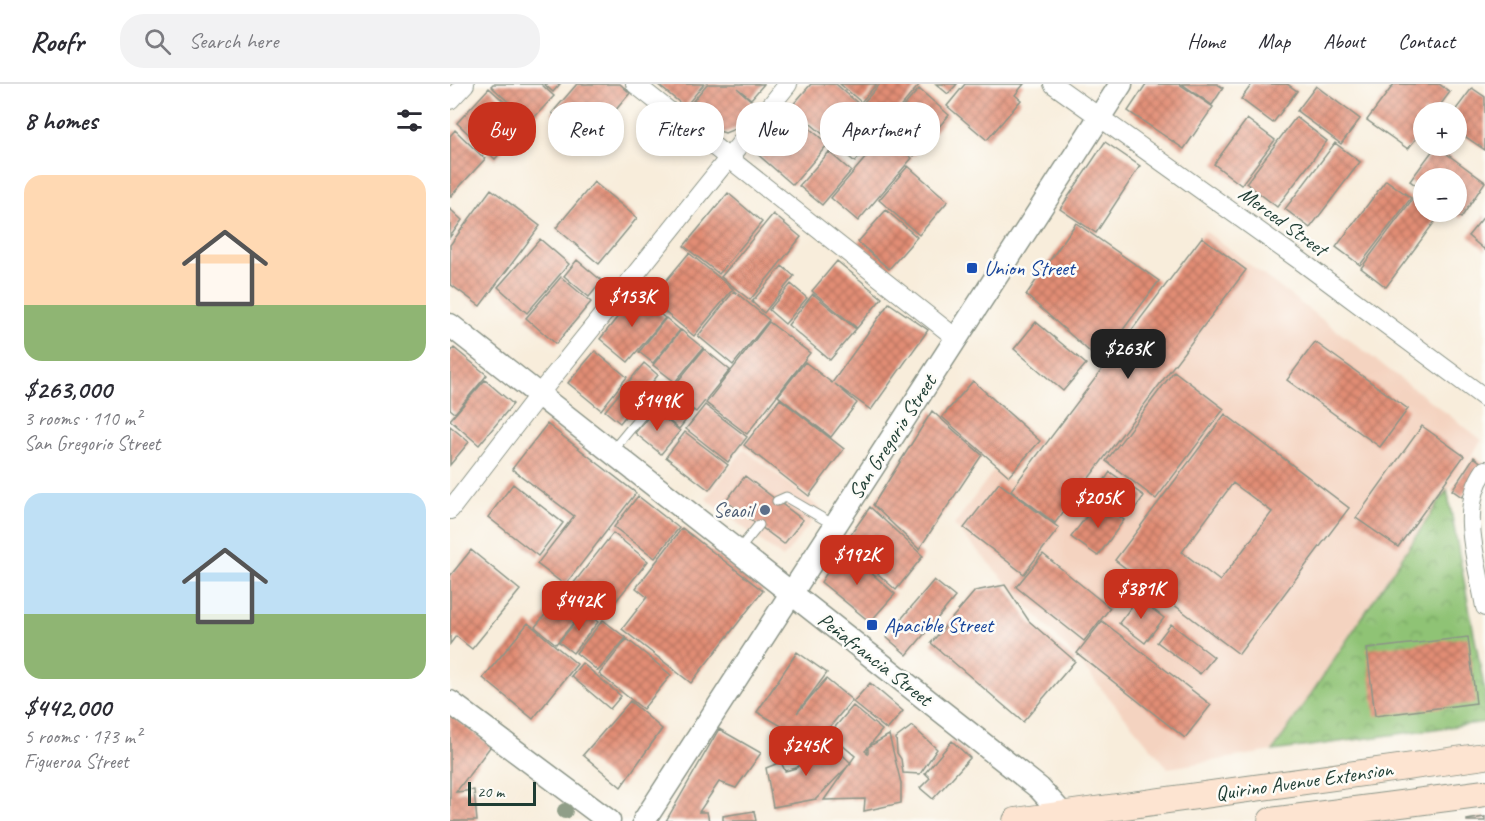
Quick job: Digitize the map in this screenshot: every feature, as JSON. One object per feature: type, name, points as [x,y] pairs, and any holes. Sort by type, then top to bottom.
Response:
[{"type":"main road","name":"Quirino Avenue Extension","points":[[1016,821],[1067,818],[1485,756]]},
{"type":"main road","name":"Quirino Avenue Extension","points":[[1270,821],[1485,793]]},
{"type":"street","points":[[450,100],[465,84]]},
{"type":"street","points":[[635,84],[956,338]]},
{"type":"street","points":[[450,510],[540,393],[788,84]]},
{"type":"street","name":"Merced Street","points":[[1053,84],[1302,262],[1485,398]]},
{"type":"street","name":"San Gregorio Street","points":[[644,821],[790,592],[1121,84]]},
{"type":"street","name":"Peñafrancia Street","points":[[450,325],[540,393],[1039,788],[1067,818]]},
{"type":"street","points":[[1485,470],[1476,483],[1471,501],[1470,523],[1485,607]]},
{"type":"street","points":[[450,702],[609,821]]},
{"type":"lane","points":[[612,451],[646,410]]},
{"type":"lane","points":[[777,501],[786,497],[834,525]]},
{"type":"lane","points":[[738,551],[759,525]]},
{"type":"shaded area","points":[[1205,231],[1482,440],[1273,751],[1168,768],[1079,662],[954,525],[994,470],[1012,482]]},
{"type":"shaded area","points":[[744,449],[821,509],[783,558],[706,499]]},
{"type":"green space","points":[[1447,490],[1485,692],[1485,722],[1273,751]]},
{"type":"building","points":[[493,84],[541,84],[554,96],[536,116],[536,102],[508,102],[491,86]]},
{"type":"building","points":[[544,84],[560,84],[553,92]]},
{"type":"building","points":[[577,84],[620,84],[630,93],[622,102],[561,102]]},
{"type":"building","points":[[657,84],[704,84],[689,102],[679,102]]},
{"type":"building","points":[[707,84],[764,84],[751,99],[737,88],[753,102],[736,102],[736,128],[725,133],[724,102],[692,102]]},
{"type":"building","points":[[811,84],[836,84],[856,102],[820,102],[820,132],[808,122],[808,102],[795,102]]},
{"type":"building","points":[[840,84],[877,84],[861,102]]},
{"type":"building","points":[[880,84],[920,84],[905,102],[864,102]]},
{"type":"building","points":[[936,84],[957,84],[948,94]]},
{"type":"building","points":[[965,84],[1024,84],[1015,95],[1021,100],[987,140],[947,106]]},
{"type":"building","points":[[1146,84],[1179,84],[1213,107],[1184,149],[1128,111]]},
{"type":"building","points":[[1182,84],[1217,84],[1223,88],[1212,105]]},
{"type":"building","points":[[1252,84],[1287,84],[1297,91],[1273,123],[1241,99]]},
{"type":"building","points":[[1394,84],[1439,84],[1450,92],[1442,102],[1413,102],[1413,142],[1408,149],[1367,120]]},
{"type":"building","points":[[1316,86],[1360,119],[1341,144],[1297,111]]},
{"type":"building","points":[[489,88],[505,102],[476,102]]},
{"type":"building","points":[[1472,88],[1485,97],[1485,150],[1467,138],[1467,102],[1462,102]]},
{"type":"building","points":[[919,89],[934,102],[907,102]]},
{"type":"building","points":[[940,107],[949,115],[940,126]]},
{"type":"building","points":[[468,111],[468,133],[457,123]]},
{"type":"building","points":[[1296,117],[1327,141],[1277,207],[1246,183]]},
{"type":"building","points":[[1247,119],[1275,140],[1241,185],[1214,164]]},
{"type":"building","points":[[808,127],[820,137],[820,153],[793,185],[760,156],[808,156]]},
{"type":"building","points":[[455,130],[468,143],[468,156],[482,156],[485,159],[450,197],[450,136]]},
{"type":"building","points":[[1105,142],[1140,166],[1096,233],[1060,209]]},
{"type":"building","points":[[1335,143],[1360,162],[1310,228],[1285,209]]},
{"type":"building","points":[[825,156],[834,156],[851,171],[822,205],[799,186]]},
{"type":"building","points":[[848,156],[860,156],[855,162]]},
{"type":"building","points":[[867,156],[910,156],[912,158],[858,221],[831,198]]},
{"type":"building","points":[[1429,156],[1450,156],[1466,168],[1420,168]]},
{"type":"building","points":[[908,166],[948,201],[919,235],[879,200]]},
{"type":"building","points":[[1467,169],[1485,182],[1467,209]]},
{"type":"building","points":[[1386,180],[1411,198],[1360,265],[1336,247]]},
{"type":"building","points":[[594,182],[637,218],[599,264],[556,228]]},
{"type":"building","points":[[491,189],[540,226],[480,306],[450,284],[450,245]]},
{"type":"building","points":[[728,193],[762,222],[719,274],[684,246]]},
{"type":"building","points":[[1413,198],[1413,222],[1435,222],[1386,287],[1361,268]]},
{"type":"building","points":[[450,209],[462,220],[450,237]]},
{"type":"building","points":[[886,210],[917,237],[889,269],[858,242]]},
{"type":"building","points":[[773,214],[801,237],[750,300],[721,277]]},
{"type":"building","points":[[1485,215],[1485,250],[1468,236]]},
{"type":"building","points":[[1076,223],[1159,281],[1100,361],[1026,295]]},
{"type":"building","points":[[1202,237],[1246,270],[1055,523],[1011,490]]},
{"type":"building","points":[[540,239],[569,264],[527,313],[498,287]]},
{"type":"building","points":[[689,253],[733,289],[694,336],[650,300]]},
{"type":"building","points":[[577,260],[602,281],[589,297],[564,276]]},
{"type":"building","points":[[837,261],[882,298],[857,328],[812,291]]},
{"type":"building","points":[[782,266],[794,276],[764,313],[752,302]]},
{"type":"building","points":[[561,277],[591,302],[556,344],[526,318]]},
{"type":"building","points":[[791,284],[807,298],[785,324],[769,310]]},
{"type":"building","points":[[734,291],[769,320],[733,365],[698,336]]},
{"type":"building","points":[[636,294],[665,318],[628,362],[600,339]]},
{"type":"building","points":[[813,294],[856,329],[830,360],[788,325]]},
{"type":"building","points":[[889,303],[928,330],[871,410],[835,384],[857,403],[831,437],[778,396],[805,362],[832,383]]},
{"type":"building","points":[[666,318],[680,330],[653,363],[639,352]]},
{"type":"building","points":[[769,322],[810,353],[747,434],[706,403]]},
{"type":"building","points":[[1036,322],[1086,364],[1063,391],[1014,349]]},
{"type":"building","points":[[681,330],[703,348],[675,382],[653,365]]},
{"type":"building","points":[[1315,342],[1408,409],[1380,447],[1287,380]]},
{"type":"building","points":[[454,348],[487,375],[455,413],[450,409],[450,353]]},
{"type":"building","points":[[704,349],[730,370],[696,412],[670,391]]},
{"type":"building","points":[[595,351],[627,377],[601,410],[568,383]]},
{"type":"building","points":[[644,363],[658,375],[620,423],[605,411]]},
{"type":"building","points":[[1174,371],[1224,409],[1156,499],[1106,461]]},
{"type":"building","points":[[485,380],[513,404],[479,445],[450,420]]},
{"type":"building","points":[[973,381],[1040,441],[1009,476],[942,417]]},
{"type":"building","points":[[668,391],[693,411],[679,429],[653,408]]},
{"type":"building","points":[[780,399],[844,449],[809,496],[744,445]]},
{"type":"building","points":[[705,405],[747,437],[728,462],[686,429]]},
{"type":"building","points":[[654,410],[680,431],[661,454],[635,433]]},
{"type":"building","points":[[932,411],[982,455],[919,549],[873,505]]},
{"type":"building","points":[[1225,414],[1349,508],[1239,654],[1115,560]],"holes":[[[1233,483],[1272,512],[1220,581],[1182,552]]]},
{"type":"building","points":[[547,424],[636,493],[565,585],[537,564],[574,516],[512,469]]},
{"type":"building","points":[[450,426],[469,442],[450,465]]},
{"type":"building","points":[[1422,426],[1464,456],[1398,547],[1356,518]]},
{"type":"building","points":[[685,432],[728,465],[709,490],[666,457]]},
{"type":"building","points":[[1474,457],[1484,465],[1462,497],[1452,490]]},
{"type":"building","points":[[1110,472],[1144,496],[1131,514],[1097,491]]},
{"type":"building","name":"Seaoil","points":[[745,476],[803,520],[784,544],[726,501]]},
{"type":"building","points":[[999,483],[1059,528],[1024,574],[964,528]]},
{"type":"building","points":[[513,484],[563,523],[538,556],[488,517]]},
{"type":"building","points":[[638,496],[679,528],[655,558],[614,527]]},
{"type":"building","points":[[1098,501],[1124,520],[1098,556],[1071,537]]},
{"type":"building","points":[[870,507],[923,556],[896,590],[844,544]]},
{"type":"building","points":[[682,528],[763,591],[691,683],[622,629],[647,597],[636,588]]},
{"type":"building","points":[[613,533],[648,561],[604,616],[569,589]]},
{"type":"building","points":[[843,548],[895,594],[870,622],[821,582]]},
{"type":"building","points":[[471,550],[520,590],[472,649],[456,636],[450,644],[450,576]]},
{"type":"building","points":[[1043,554],[1110,608],[1084,641],[1016,587]]},
{"type":"building","points":[[934,580],[955,597],[907,655],[886,637]]},
{"type":"building","points":[[1005,585],[1029,621],[1075,661],[1023,722],[931,643],[975,591]]},
{"type":"building","points":[[566,589],[587,606],[556,644],[535,627]]},
{"type":"building","points":[[1138,598],[1164,618],[1145,643],[1119,623]]},
{"type":"building","points":[[585,611],[598,622],[573,653],[559,642]]},
{"type":"building","points":[[603,620],[626,638],[598,671],[576,653]]},
{"type":"building","points":[[1102,621],[1211,705],[1185,738],[1077,653]]},
{"type":"building","points":[[528,623],[577,664],[533,719],[483,678]]},
{"type":"building","points":[[1171,624],[1214,657],[1200,674],[1157,642]]},
{"type":"building","points":[[1468,637],[1476,703],[1375,716],[1367,649]]},
{"type":"building","points":[[627,639],[671,675],[643,709],[599,674]]},
{"type":"building","points":[[797,652],[827,673],[797,713],[826,679],[852,700],[803,759],[777,737],[785,728],[757,712]]},
{"type":"building","points":[[582,663],[621,696],[610,709],[571,676]]},
{"type":"building","points":[[870,683],[903,711],[887,730],[853,702]]},
{"type":"building","points":[[630,701],[662,729],[621,787],[583,755]]},
{"type":"building","points":[[853,706],[882,730],[869,747],[889,735],[901,783],[901,803],[864,811],[865,799],[824,800],[855,756],[829,734]]},
{"type":"building","points":[[450,714],[491,746],[456,792],[474,790],[477,821],[450,821]]},
{"type":"building","points":[[912,726],[937,749],[920,774],[903,773],[901,759],[897,753],[896,738]]},
{"type":"building","points":[[719,729],[761,753],[736,788],[719,782],[699,812],[707,812],[709,821],[666,821]]},
{"type":"building","points":[[828,741],[851,763],[816,799],[773,807],[766,768],[781,762],[785,771],[796,768]]},
{"type":"building","points":[[952,741],[970,758],[933,799],[920,788],[930,778],[925,773]]},
{"type":"building","points":[[754,811],[756,821],[723,821],[723,816]]},
{"type":"building","points":[[1485,817],[1485,821],[1467,821],[1467,820]]},
{"type":"place","name":"Union Street","points":[[972,268]]},
{"type":"place","name":"Seaoil","points":[[765,510]]},
{"type":"place","name":"Apacible Street","points":[[872,625]]}]
